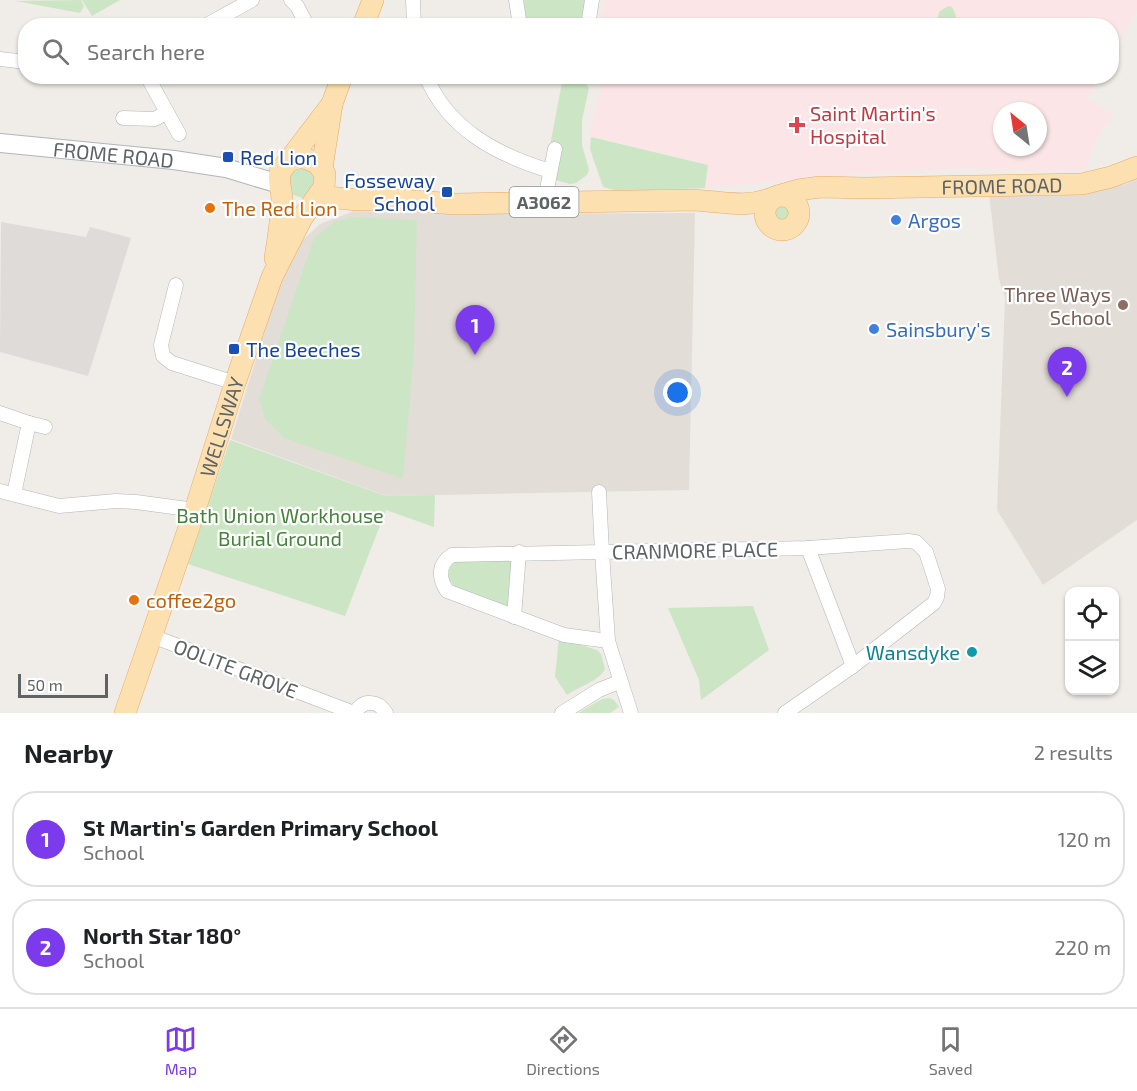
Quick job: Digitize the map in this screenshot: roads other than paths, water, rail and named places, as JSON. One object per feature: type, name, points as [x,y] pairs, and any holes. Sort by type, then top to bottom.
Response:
[{"type":"main road","points":[[366,18],[373,0]]},
{"type":"main road","name":"WELLSWAY","points":[[124,713],[195,510],[235,383],[272,277],[302,218],[324,187],[323,170],[332,104],[339,84]]},
{"type":"main road","name":"WELLSWAY","points":[[272,277],[278,243],[284,175],[332,104]]},
{"type":"main road","points":[[316,198],[298,203],[287,198],[284,175],[302,157],[311,159],[323,170]]},
{"type":"main road","name":"FROME ROAD","points":[[316,198],[387,199],[456,204],[722,201],[741,205],[759,203],[798,190],[820,187],[1082,184],[1111,177],[1137,167]]},
{"type":"main road","name":"FROME ROAD","points":[[323,170],[350,185],[387,199]]},
{"type":"main road","name":"FROME ROAD","points":[[702,201],[767,223],[781,231],[792,227],[798,218],[827,198],[865,188]]},
{"type":"main road","points":[[767,223],[765,207],[774,197],[788,196],[796,203],[798,218]]},
{"type":"street","points":[[219,18],[252,0]]},
{"type":"street","points":[[291,0],[303,18]]},
{"type":"street","points":[[413,0],[414,18]]},
{"type":"street","points":[[516,0],[518,18]]},
{"type":"street","points":[[589,18],[592,0]]},
{"type":"street","points":[[0,59],[18,61]]},
{"type":"street","points":[[151,84],[179,134]]},
{"type":"street","points":[[432,84],[446,110],[472,136],[493,150],[517,161],[550,171]]},
{"type":"street","points":[[123,118],[154,119],[167,112]]},
{"type":"street","name":"FROME ROAD","points":[[0,143],[174,160],[284,175]]},
{"type":"street","points":[[547,189],[555,149]]},
{"type":"street","points":[[176,285],[160,345],[163,356],[172,363],[235,383]]},
{"type":"street","points":[[0,413],[45,427]]},
{"type":"street","points":[[29,423],[7,492],[59,506],[116,501],[195,510]]},
{"type":"street","points":[[599,492],[602,552],[452,555],[444,560],[440,578],[447,591],[514,617],[564,635],[608,642]]},
{"type":"street","name":"CRANMORE PLACE","points":[[631,713],[619,682],[608,642],[602,552],[808,548],[916,542],[926,552],[938,589],[934,603],[853,666],[784,713]]},
{"type":"street","points":[[808,548],[853,666]]},
{"type":"street","points":[[514,617],[519,552]]},
{"type":"street","name":"OOLITE GROVE","points":[[152,636],[354,713],[361,705],[372,702],[382,706],[386,713]]},
{"type":"street","points":[[562,713],[599,690],[619,682]]},
{"type":"place","name":"Saint Martin's Hospital","points":[[797,125]]},
{"type":"place","name":"Red Lion","points":[[228,157]]},
{"type":"place","name":"Fosseway School","points":[[447,192]]},
{"type":"place","name":"The Red Lion","points":[[210,208]]},
{"type":"place","name":"Argos","points":[[896,220]]},
{"type":"place","name":"Three Ways School","points":[[1123,305]]},
{"type":"place","name":"Sainsbury's","points":[[874,329]]},
{"type":"place","name":"The Beeches","points":[[234,349]]},
{"type":"place","name":"St Martin's Garden Primary School","points":[[475,355]]},
{"type":"place","name":"North Star 180°","points":[[1067,397]]},
{"type":"place","name":"coffee2go","points":[[134,600]]},
{"type":"place","name":"Wansdyke","points":[[972,652]]},
{"type":"park label","name":"Bath Union Workhouse Burial Ground","points":[[280,526]]}]
